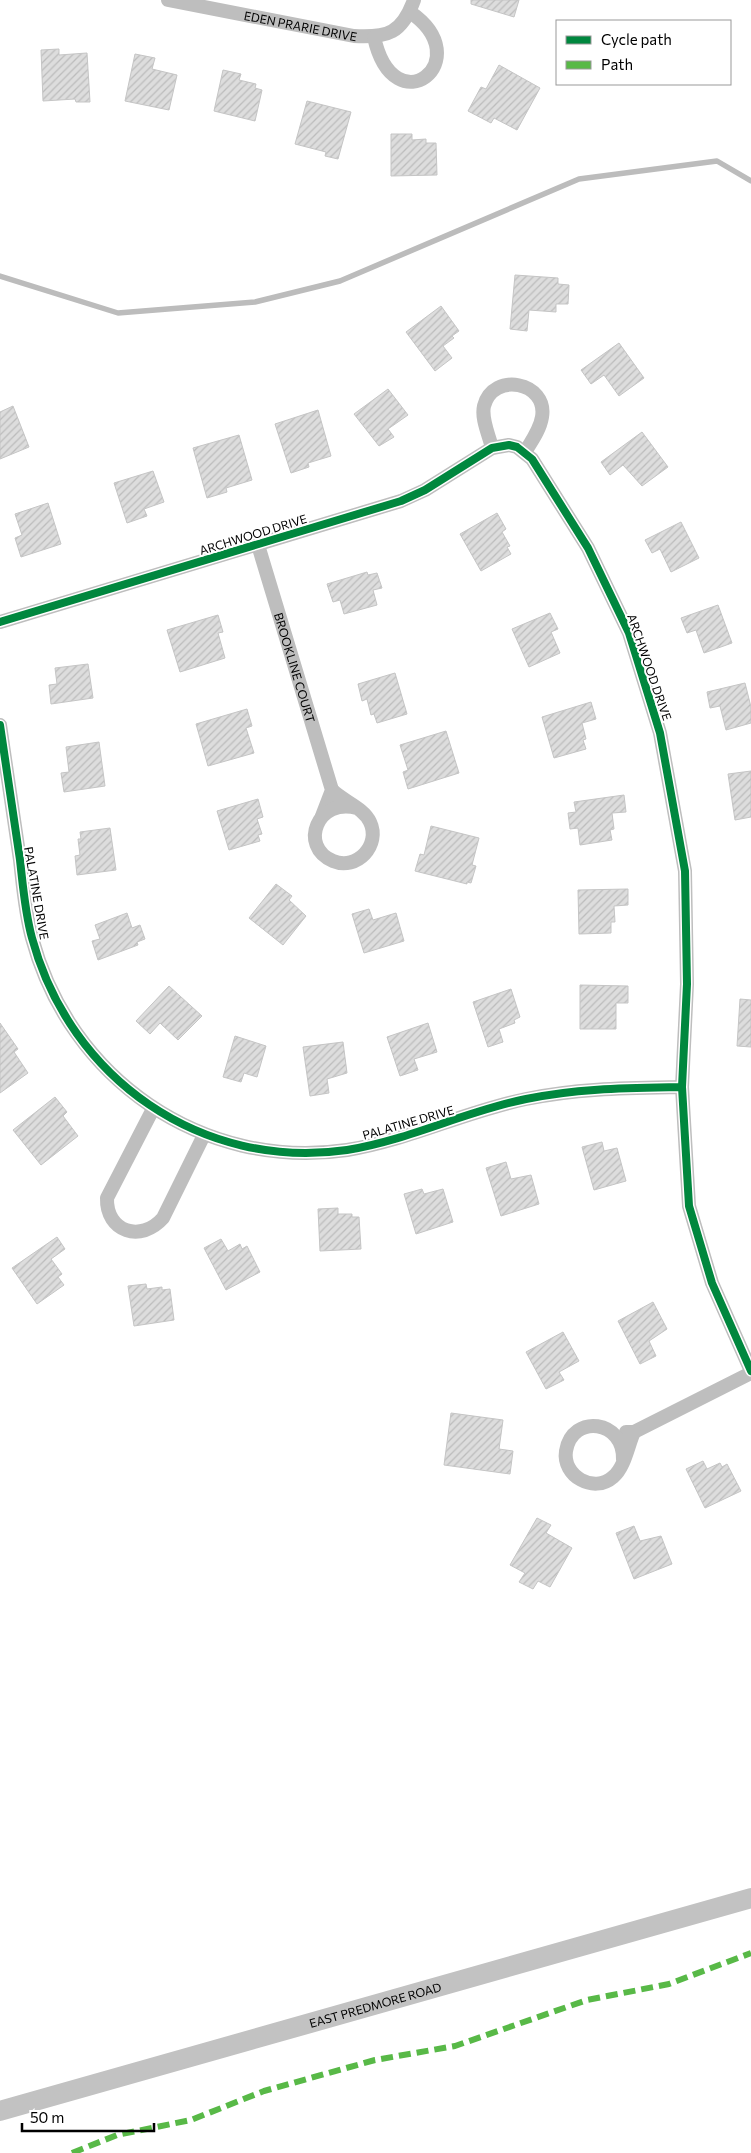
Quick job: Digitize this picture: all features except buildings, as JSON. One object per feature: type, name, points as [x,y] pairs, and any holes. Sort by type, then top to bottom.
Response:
[{"type":"street","name":"EDEN PRARIE DRIVE","points":[[168,0],[354,36],[374,37],[395,31],[412,6],[438,49],[438,61],[429,75],[421,80],[409,82],[398,80],[392,76],[378,55],[374,37]]},
{"type":"street","points":[[513,384],[522,385],[538,397],[542,407],[539,426],[525,452],[509,446],[492,448],[484,416],[484,406],[494,390],[513,384]]},
{"type":"street","name":"ARCHWOOD DRIVE","points":[[0,622],[401,501],[426,490],[492,448]]},
{"type":"street","name":"ARCHWOOD DRIVE","points":[[525,452],[532,459],[583,540],[606,583],[629,634],[660,733],[685,871],[687,984],[682,1087],[690,1206],[712,1283],[751,1372]]},
{"type":"street","name":"BROOKLINE COURT","points":[[258,545],[332,790]]},
{"type":"street","name":"PALATINE DRIVE","points":[[0,725],[32,938],[47,980],[66,1017],[95,1057],[140,1100],[153,1109],[204,1135],[248,1148],[310,1153],[346,1150],[383,1143],[524,1099],[590,1089],[682,1087]]},
{"type":"street","points":[[332,790],[357,808],[370,821],[373,840],[369,849],[355,862],[336,862],[320,852],[315,833],[317,824],[332,790]]},
{"type":"street","points":[[322,816],[338,806],[357,808]]},
{"type":"street","points":[[153,1109],[107,1198],[107,1209],[111,1220],[130,1231],[140,1232],[153,1229],[162,1218],[204,1135]]},
{"type":"street","points":[[634,1432],[614,1477],[596,1484],[578,1478],[571,1471],[566,1453],[572,1436],[589,1426],[634,1432],[751,1372]]},
{"type":"street","points":[[607,1428],[621,1442],[623,1460]]},
{"type":"street","name":"EAST PREDMORE ROAD","points":[[0,2111],[751,1898]]},
{"type":"waterway","points":[[0,276],[118,313],[255,302],[340,281],[579,179],[717,161],[751,181]]},
{"type":"marked path","points":[[72,2153],[117,2135],[191,2120],[264,2091],[375,2060],[455,2046],[587,2000],[669,1984],[751,1953]]},
{"type":"cycle path","points":[[0,622],[401,501],[425,490],[492,448],[509,445],[517,447],[532,459],[588,548],[629,633],[660,733],[685,871],[687,984],[682,1087],[689,1206],[712,1283],[751,1371]]},
{"type":"cycle path","points":[[0,725],[24,899],[32,938],[50,988],[77,1034],[110,1073],[149,1105],[194,1129],[242,1146],[293,1153],[347,1150],[393,1140],[504,1104],[546,1095],[624,1088],[682,1087]]}]
